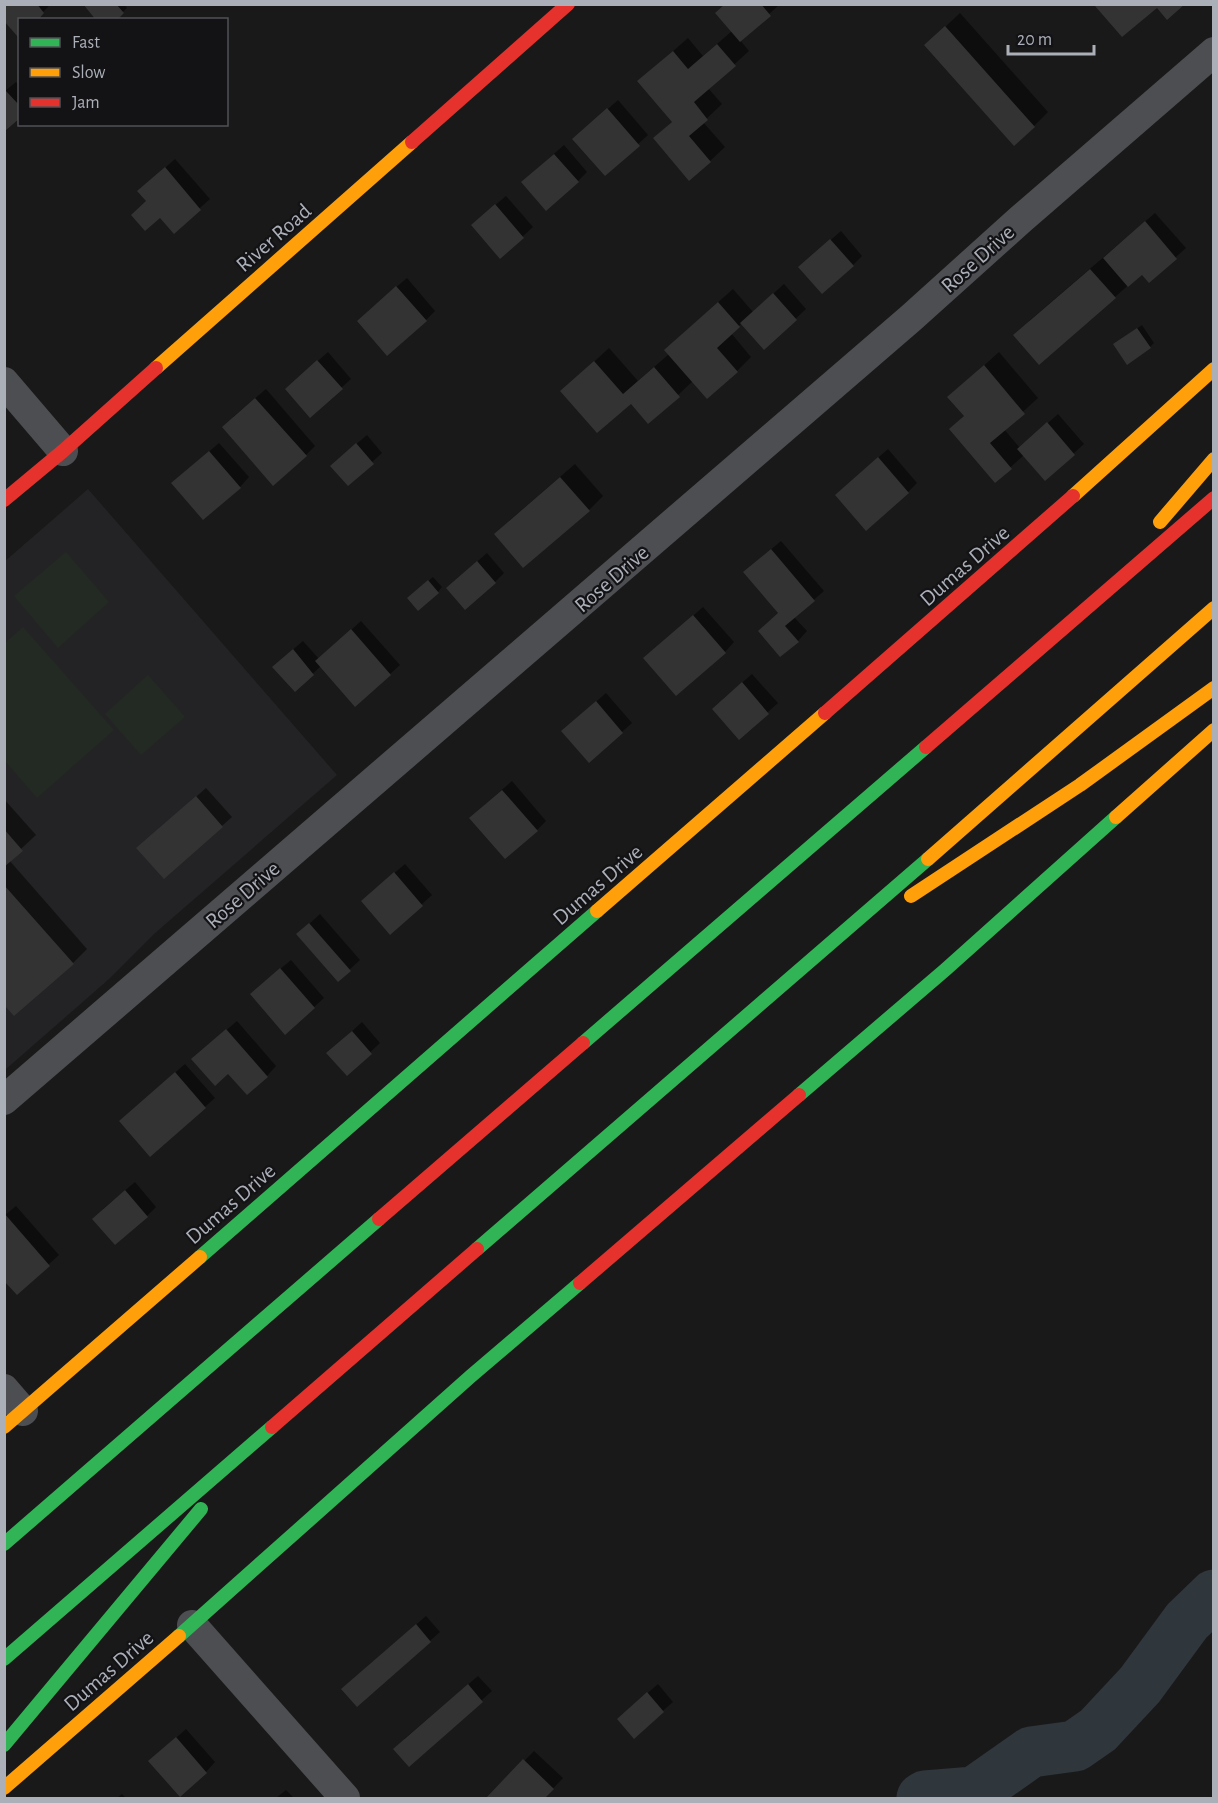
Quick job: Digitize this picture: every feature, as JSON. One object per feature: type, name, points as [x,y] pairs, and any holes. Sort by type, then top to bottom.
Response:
[{"type":"main road","name":"River Road","points":[[4,500],[63,451],[568,4]]},
{"type":"main road","name":"Dumas Drive","points":[[11,1409],[1049,518],[1214,369]]},
{"type":"main road","points":[[1097,597],[1214,459]]},
{"type":"main road","points":[[4,1544],[1214,498]]},
{"type":"main road","points":[[4,1659],[811,961],[1214,608]]},
{"type":"main road","points":[[811,961],[1080,785],[1214,688]]},
{"type":"main road","name":"Dumas Drive","points":[[4,1788],[192,1625],[471,1376],[945,970],[1214,730]]},
{"type":"main road","points":[[4,1745],[263,1435]]},
{"type":"main road","points":[[4,1530],[98,1462]]},
{"type":"street","name":"Rose Drive","points":[[4,1100],[910,318],[1214,51]]},
{"type":"street","points":[[4,382],[63,451]]},
{"type":"street","points":[[192,1625],[345,1798]]},
{"type":"shaded area","points":[[88,489],[337,775],[154,934],[109,979],[5,1070],[4,562]]},
{"type":"shaded area","points":[[66,552],[109,602],[58,648],[14,596]]},
{"type":"shaded area","points":[[23,627],[114,730],[37,798],[5,761],[5,643]]},
{"type":"shaded area","points":[[148,675],[185,717],[141,755],[105,714]]},
{"type":"building","points":[[4,4],[37,4],[44,13],[40,18],[18,18],[18,37],[4,21]]},
{"type":"building","points":[[83,4],[116,4],[124,13],[119,18],[94,18]]},
{"type":"building","points":[[725,4],[761,4],[771,16],[740,42],[715,13]]},
{"type":"building","points":[[1096,4],[1185,4],[1167,20],[1157,8],[1122,37],[1095,6]]},
{"type":"building","points":[[945,26],[1035,127],[1014,146],[924,45]]},
{"type":"building","points":[[717,44],[736,66],[694,102],[708,120],[689,136],[711,162],[689,181],[653,138],[672,122],[637,81],[673,51],[688,69]]},
{"type":"building","points":[[5,92],[18,104],[18,120],[5,131]]},
{"type":"building","points":[[607,108],[640,146],[605,176],[572,139]]},
{"type":"building","points":[[554,154],[579,182],[546,211],[521,182]]},
{"type":"building","points":[[165,167],[201,210],[174,234],[160,218],[145,231],[131,215],[146,201],[137,191]]},
{"type":"building","points":[[495,204],[524,238],[500,259],[471,225]]},
{"type":"building","points":[[1145,221],[1177,259],[1149,283],[1142,275],[1128,287],[1103,258]]},
{"type":"building","points":[[830,239],[854,266],[822,294],[798,267]]},
{"type":"building","points":[[1090,269],[1116,298],[1039,365],[1013,335]]},
{"type":"building","points":[[396,286],[427,321],[387,356],[357,321]]},
{"type":"building","points":[[773,293],[797,320],[764,350],[740,323]]},
{"type":"building","points":[[718,302],[740,327],[717,348],[738,372],[707,399],[664,350]]},
{"type":"building","points":[[1137,328],[1151,348],[1127,365],[1113,344]]},
{"type":"building","points":[[317,360],[343,389],[310,418],[285,389]]},
{"type":"building","points":[[594,361],[623,394],[654,367],[680,397],[648,424],[631,404],[597,433],[560,391]]},
{"type":"building","points":[[984,365],[1025,414],[990,443],[1012,469],[995,483],[949,429],[964,416],[947,397]]},
{"type":"building","points":[[255,398],[307,456],[273,486],[222,427]]},
{"type":"building","points":[[1047,422],[1075,455],[1045,481],[1017,449]]},
{"type":"building","points":[[356,443],[374,464],[348,486],[330,466]]},
{"type":"building","points":[[209,451],[241,488],[203,520],[171,483]]},
{"type":"building","points":[[878,457],[909,493],[866,531],[835,495]]},
{"type":"building","points":[[560,477],[590,511],[523,568],[494,534]]},
{"type":"building","points":[[771,549],[815,601],[785,626],[799,642],[780,657],[758,631],[778,613],[743,572]]},
{"type":"building","points":[[477,561],[496,583],[465,610],[446,588]]},
{"type":"building","points":[[428,580],[439,593],[418,611],[407,598]]},
{"type":"building","points":[[693,615],[726,653],[676,696],[643,658]]},
{"type":"building","points":[[351,629],[391,675],[355,707],[315,661]]},
{"type":"building","points":[[293,649],[314,675],[295,692],[272,667]]},
{"type":"building","points":[[742,682],[769,714],[739,740],[712,709]]},
{"type":"building","points":[[596,701],[623,733],[589,763],[561,731]]},
{"type":"building","points":[[502,790],[538,831],[505,859],[469,818]]},
{"type":"building","points":[[196,796],[223,827],[164,879],[136,848]]},
{"type":"building","points":[[4,829],[23,851],[4,867]]},
{"type":"building","points":[[394,872],[423,906],[390,935],[361,901]]},
{"type":"building","points":[[4,885],[74,964],[14,1016],[4,1005]]},
{"type":"building","points":[[309,923],[351,971],[338,982],[296,934]]},
{"type":"building","points":[[280,968],[315,1008],[285,1035],[250,994]]},
{"type":"building","points":[[226,1029],[268,1077],[247,1095],[228,1074],[215,1086],[191,1059]]},
{"type":"building","points":[[352,1031],[372,1054],[347,1076],[326,1053]]},
{"type":"building","points":[[175,1072],[206,1108],[150,1157],[119,1121]]},
{"type":"building","points":[[125,1190],[148,1217],[115,1245],[92,1219]]},
{"type":"building","points":[[4,1213],[50,1266],[17,1295],[4,1281]]},
{"type":"building","points":[[416,1624],[431,1642],[357,1707],[341,1689]]},
{"type":"building","points":[[468,1684],[483,1702],[409,1767],[393,1749]]},
{"type":"building","points":[[647,1692],[664,1712],[634,1739],[617,1719]]},
{"type":"building","points":[[176,1737],[207,1773],[180,1797],[148,1761]]},
{"type":"building","points":[[523,1759],[554,1789],[545,1798],[486,1798]]},
{"type":"waterway","points":[[922,1798],[974,1792],[1031,1752],[1075,1746],[1098,1730],[1140,1685],[1187,1621],[1214,1595]]},
{"type":"traffic: fast","points":[[583,1043],[926,747]]},
{"type":"traffic: fast","points":[[799,1095],[945,970],[1116,817]]},
{"type":"traffic: fast","points":[[477,1249],[928,859]]},
{"type":"traffic: fast","points":[[200,1257],[597,911]]},
{"type":"traffic: fast","points":[[4,1544],[379,1219]]},
{"type":"traffic: fast","points":[[179,1636],[471,1376],[580,1283]]},
{"type":"traffic: fast","points":[[4,1659],[272,1427]]},
{"type":"traffic: fast","points":[[4,1745],[201,1509]]},
{"type":"traffic: slow","points":[[156,368],[412,142]]},
{"type":"traffic: slow","points":[[1073,496],[1214,369]]},
{"type":"traffic: slow","points":[[1160,522],[1214,459]]},
{"type":"traffic: slow","points":[[928,859],[1214,608]]},
{"type":"traffic: slow","points":[[911,896],[1080,785],[1214,688]]},
{"type":"traffic: slow","points":[[597,911],[825,713]]},
{"type":"traffic: slow","points":[[1116,817],[1214,730]]},
{"type":"traffic: slow","points":[[4,1427],[200,1257]]},
{"type":"traffic: slow","points":[[4,1788],[179,1636]]},
{"type":"traffic: jam","points":[[412,142],[568,4]]},
{"type":"traffic: jam","points":[[4,500],[156,368]]},
{"type":"traffic: jam","points":[[825,713],[1073,496]]},
{"type":"traffic: jam","points":[[926,747],[1214,498]]},
{"type":"traffic: jam","points":[[379,1219],[583,1043]]},
{"type":"traffic: jam","points":[[580,1283],[799,1095]]},
{"type":"traffic: jam","points":[[272,1427],[477,1249]]}]
